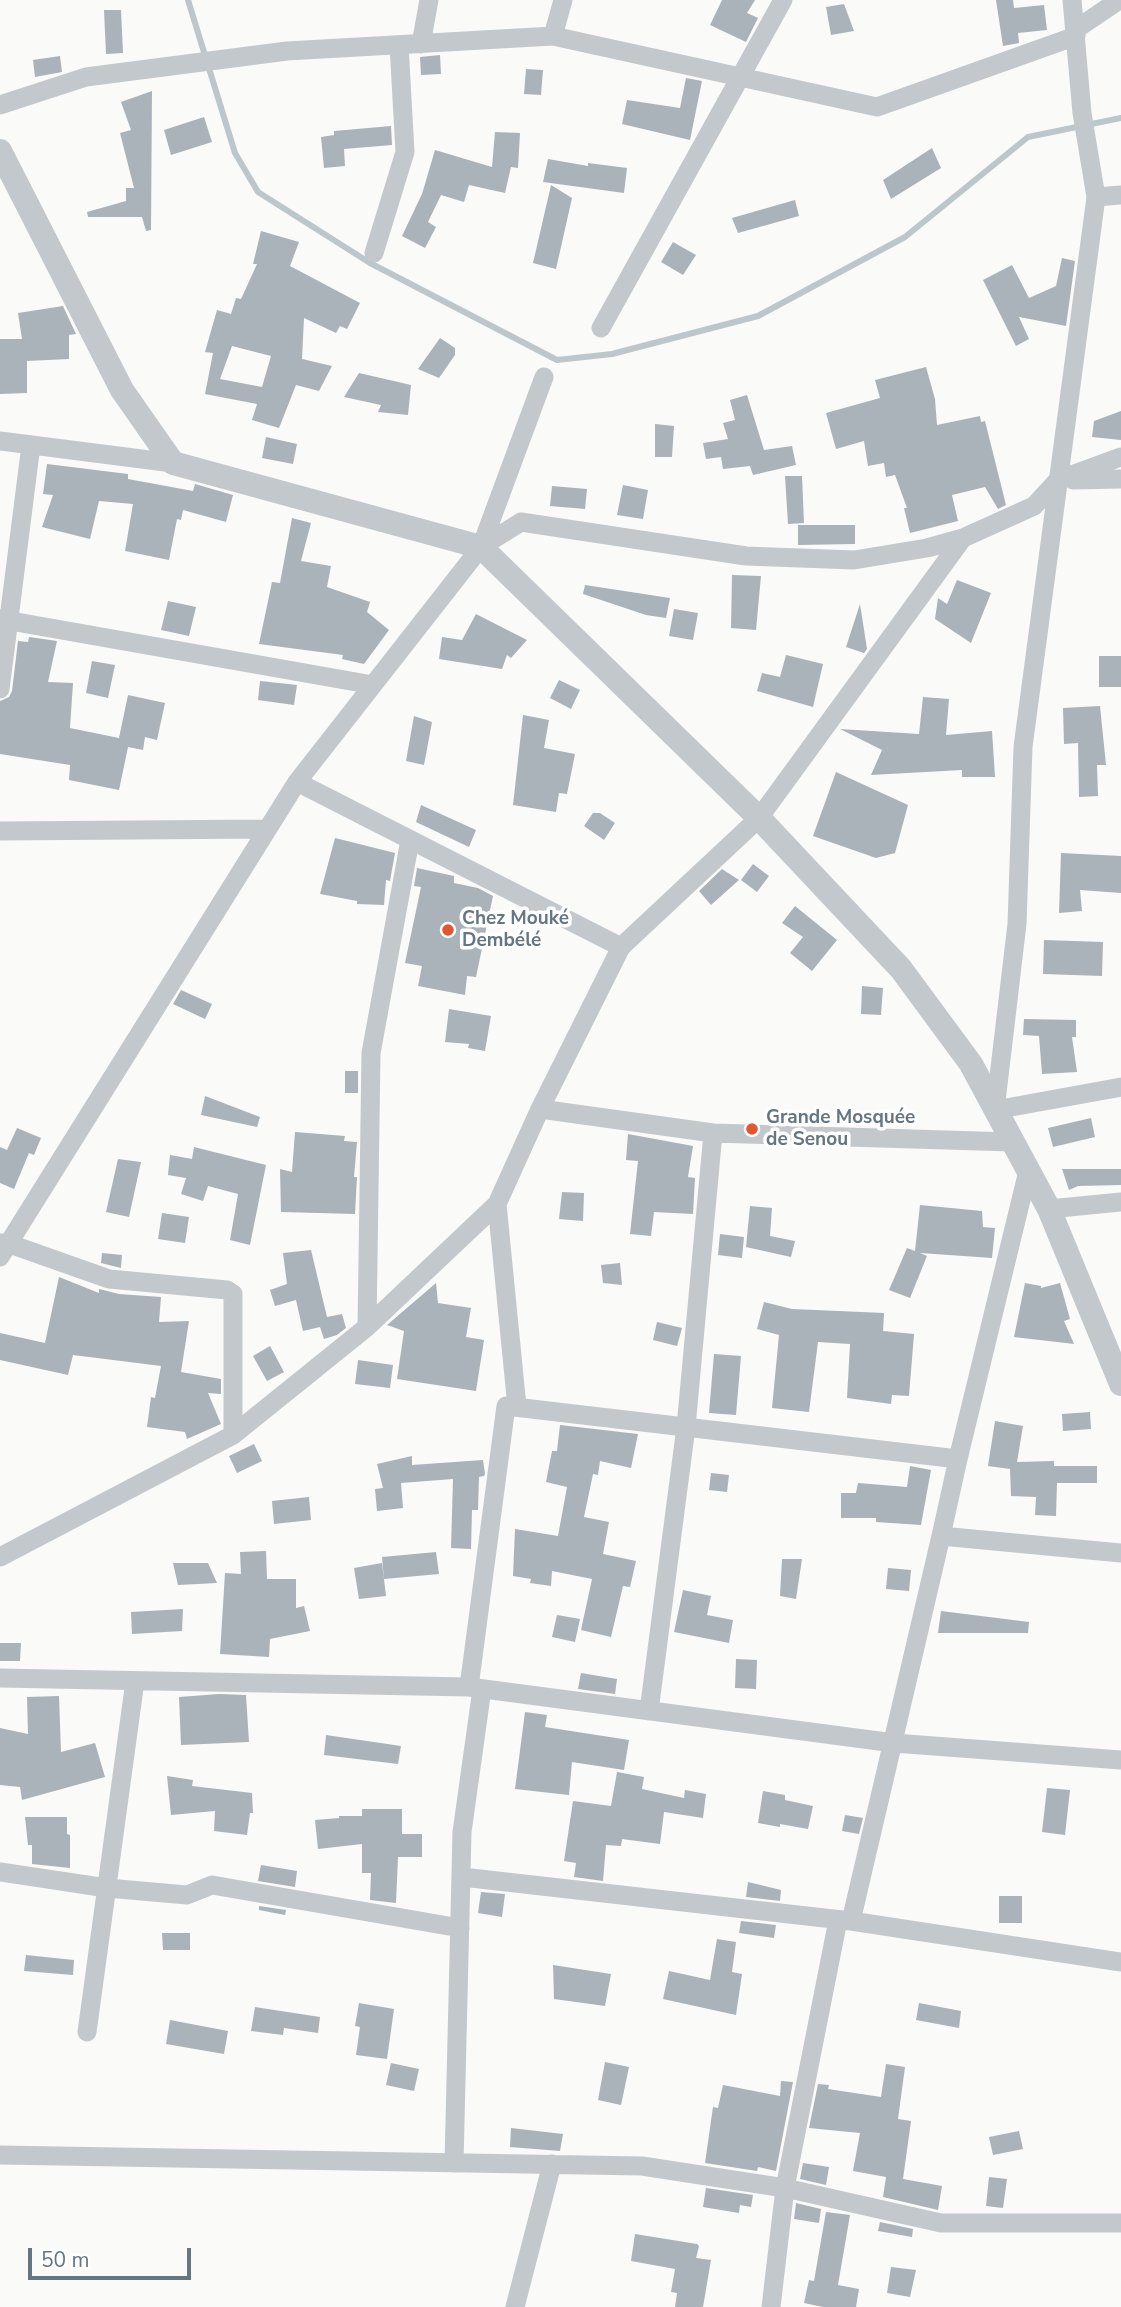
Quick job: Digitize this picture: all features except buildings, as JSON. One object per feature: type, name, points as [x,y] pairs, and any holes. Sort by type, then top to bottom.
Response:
[{"type":"street","points":[[421,44],[429,0]]},
{"type":"street","points":[[553,36],[563,0]]},
{"type":"street","points":[[601,327],[783,0]]},
{"type":"street","points":[[995,1110],[1017,924],[1023,747],[1096,197],[1082,113],[1072,0]]},
{"type":"street","points":[[0,105],[86,78],[287,51],[553,36],[877,107],[1076,33],[1119,0]]},
{"type":"street","points":[[374,253],[405,152],[399,45]]},
{"type":"street","points":[[0,151],[122,390],[173,463]]},
{"type":"street","points":[[1096,197],[1121,195]]},
{"type":"street","points":[[233,1435],[233,1294],[227,1290],[109,1279],[2,1247],[297,782],[481,547],[544,377]]},
{"type":"street","points":[[0,441],[173,463],[481,547],[759,818],[901,968],[971,1064],[1049,1209],[1121,1384]]},
{"type":"street","points":[[0,689],[4,619],[30,445]]},
{"type":"street","points":[[481,547],[521,522],[746,556],[854,560],[927,548],[963,538],[1034,506],[1058,480],[1121,457]]},
{"type":"street","points":[[1058,480],[1121,479]]},
{"type":"street","points":[[0,1557],[233,1435],[367,1327],[497,1204],[540,1109],[621,947],[759,818],[963,538]]},
{"type":"street","points":[[4,619],[373,685]]},
{"type":"street","points":[[297,782],[621,947]]},
{"type":"street","points":[[0,831],[267,829]]},
{"type":"street","points":[[367,1327],[371,1053],[410,840]]},
{"type":"street","points":[[995,1110],[1121,1087]]},
{"type":"street","points":[[540,1109],[713,1133],[1012,1142]]},
{"type":"street","points":[[649,1711],[686,1427],[713,1133]]},
{"type":"street","points":[[771,2307],[785,2188],[844,1920],[894,1743],[958,1460],[1028,1171]]},
{"type":"street","points":[[1049,1209],[1121,1202]]},
{"type":"street","points":[[497,1204],[517,1407]]},
{"type":"street","points":[[454,2163],[462,1832],[506,1406],[958,1460]]},
{"type":"street","points":[[941,1536],[1121,1553]]},
{"type":"street","points":[[0,1678],[475,1688],[894,1743],[1121,1760]]},
{"type":"street","points":[[87,2032],[135,1681]]},
{"type":"street","points":[[0,1872],[107,1888],[187,1895],[212,1885],[460,1928]]},
{"type":"street","points":[[462,1877],[844,1920],[1121,1962]]},
{"type":"street","points":[[0,2155],[642,2166],[785,2188],[941,2223],[1121,2223]]},
{"type":"street","points":[[515,2307],[552,2164]]},
{"type":"waterway","points":[[188,0],[235,153],[258,192],[370,263],[557,360],[612,354],[758,316],[905,237],[1028,137],[1121,118]]},
{"type":"place","name":"Chez Mouké Dembélé","points":[[448,930]]},
{"type":"place","name":"Grande Mosquée de Senou","points":[[752,1129]]}]
